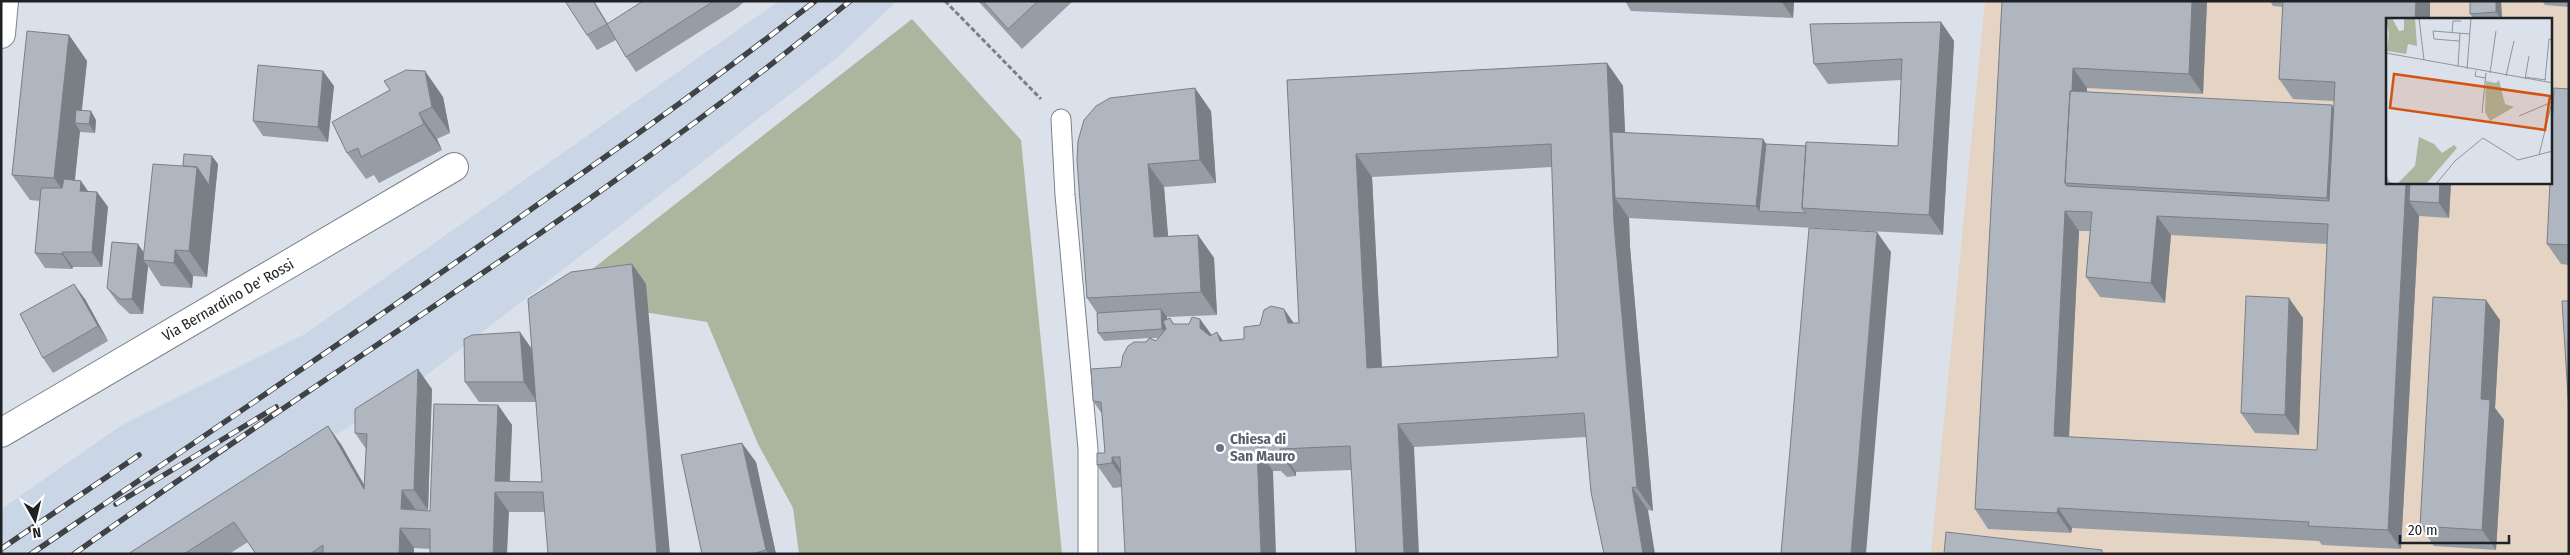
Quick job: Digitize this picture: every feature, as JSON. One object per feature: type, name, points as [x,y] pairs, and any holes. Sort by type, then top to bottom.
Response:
[{"type":"street","points":[[1,34],[4,1]]},
{"type":"street","name":"Via Bernardino De' Rossi","points":[[1,433],[454,167]]},
{"type":"lane","points":[[1062,119],[1065,195],[1088,449],[1088,554]]},
{"type":"path","points":[[945,1],[1062,119]]},
{"type":"shaded area","points":[[779,1],[897,1],[838,57],[420,380],[155,554],[1,554],[1,509],[122,425],[305,334]]},
{"type":"shaded area","points":[[1985,1],[2569,1],[2569,554],[1931,554]]},
{"type":"green space","points":[[912,19],[1021,140],[1062,554],[799,554],[793,508],[758,444],[707,322],[593,304],[563,292]]},
{"type":"building","points":[[565,1],[593,1],[607,24],[587,35]]},
{"type":"building","points":[[643,1],[714,1],[626,57],[607,24]]},
{"type":"building","points":[[983,1],[1038,1],[1008,29]]},
{"type":"building","points":[[2002,1],[2192,1],[2189,74],[2073,68],[2065,183],[2067,186],[2329,201],[2335,82],[2279,79],[2283,1],[2416,1],[2415,18],[2386,18],[2386,184],[2406,184],[2388,530],[2308,526],[2309,522],[2058,508],[2057,513],[1975,509]],"holes":[[[2065,211],[2092,212],[2086,277],[2151,283],[2157,216],[2328,224],[2317,450],[2054,436]]]},
{"type":"building","points":[[2470,1],[2496,1],[2496,12],[2470,14]]},
{"type":"building","points":[[1941,22],[1929,215],[1802,208],[1806,142],[1898,146],[1902,59],[1814,64],[1810,24]]},
{"type":"building","points":[[27,31],[69,35],[54,178],[12,175]]},
{"type":"building","points":[[1607,63],[1614,224],[1637,488],[1632,487],[1643,554],[1604,554],[1591,492],[1584,413],[1398,424],[1404,554],[1356,554],[1350,446],[1280,449],[1280,453],[1271,454],[1265,448],[1257,448],[1261,554],[1125,554],[1120,457],[1112,457],[1112,463],[1097,465],[1097,453],[1105,453],[1101,402],[1093,401],[1091,369],[1121,367],[1123,355],[1128,346],[1134,342],[1146,342],[1150,338],[1156,341],[1166,329],[1163,321],[1170,318],[1173,324],[1189,324],[1192,317],[1200,319],[1200,328],[1210,336],[1217,332],[1220,341],[1244,339],[1244,327],[1260,325],[1264,310],[1271,306],[1284,309],[1288,323],[1299,323],[1287,80]],"holes":[[[1551,144],[1558,357],[1367,368],[1356,154]]]},
{"type":"building","points":[[258,65],[323,71],[318,127],[253,121]]},
{"type":"building","points":[[406,70],[425,71],[432,107],[419,113],[424,124],[361,157],[358,148],[347,153],[332,122],[390,90],[384,81]]},
{"type":"building","points":[[1195,88],[1200,160],[1148,164],[1154,237],[1198,235],[1201,292],[1087,298],[1077,160],[1078,141],[1084,120],[1096,106],[1110,98]]},
{"type":"building","points":[[2554,88],[2569,89],[2569,245],[2547,244],[2550,184],[2552,184]]},
{"type":"building","points":[[2070,91],[2332,105],[2327,198],[2065,183]]},
{"type":"building","points":[[76,110],[91,111],[89,124],[75,123]]},
{"type":"building","points":[[1612,132],[1763,139],[1756,206],[1615,198]]},
{"type":"building","points":[[1766,144],[1806,146],[1802,208],[1806,213],[1759,211]]},
{"type":"building","points":[[184,154],[212,156],[209,185],[197,167],[183,166]]},
{"type":"building","points":[[153,164],[197,167],[189,251],[175,250],[174,263],[143,260]]},
{"type":"building","points":[[64,179],[81,181],[80,191],[97,192],[92,252],[35,253],[41,188],[62,188]]},
{"type":"building","points":[[2410,184],[2440,184],[2439,203],[2409,201]]},
{"type":"building","points":[[1809,228],[1877,232],[1851,554],[1781,554]]},
{"type":"building","points":[[112,242],[138,244],[132,299],[120,299],[107,288]]},
{"type":"building","points":[[632,264],[657,554],[548,554],[543,492],[495,492],[493,554],[430,554],[430,529],[400,528],[399,554],[323,554],[323,545],[310,554],[256,554],[234,522],[184,554],[128,554],[328,426],[364,489],[367,434],[355,433],[355,409],[418,369],[414,490],[402,490],[401,509],[430,511],[434,404],[498,405],[495,481],[542,482],[528,299],[571,272]]},
{"type":"building","points":[[74,284],[98,326],[43,358],[20,314]]},
{"type":"building","points":[[2246,296],[2289,298],[2285,415],[2241,413]]},
{"type":"building","points":[[2433,297],[2486,300],[2481,399],[2490,400],[2482,530],[2420,526]]},
{"type":"building","points":[[2562,301],[2569,301],[2569,412]]},
{"type":"building","points":[[1161,309],[1162,329],[1098,333],[1097,313]]},
{"type":"building","points":[[520,332],[524,382],[465,382],[464,339],[472,335]]},
{"type":"building","points":[[742,443],[766,550],[752,554],[702,554],[681,455]]},
{"type":"building","points":[[1946,532],[2102,550],[2102,554],[1944,554]]},
{"type":"railway","points":[[31,554],[519,218],[706,84],[815,1]]},
{"type":"railway","points":[[74,554],[171,485],[467,284],[662,147],[850,1]]},
{"type":"railway","points":[[116,504],[276,407]]},
{"type":"railway","points":[[1,549],[139,455]]},
{"type":"place","name":"Chiesa di San Mauro","points":[[1220,448]]}]
